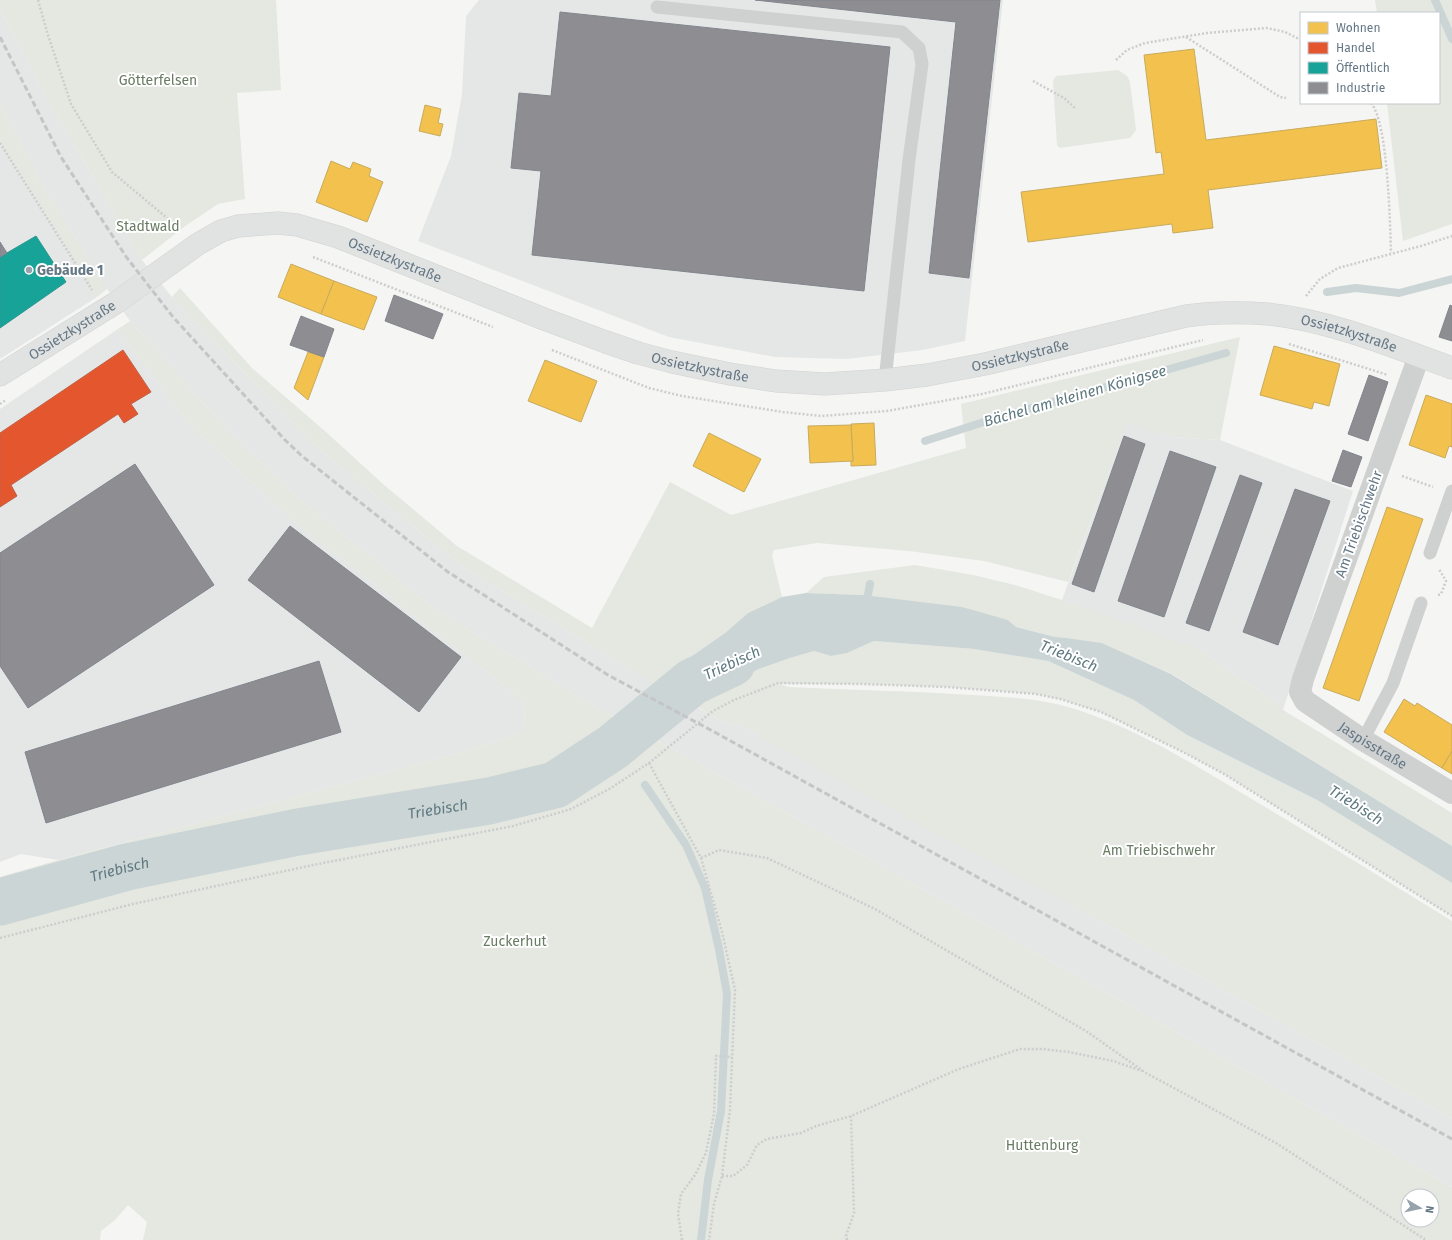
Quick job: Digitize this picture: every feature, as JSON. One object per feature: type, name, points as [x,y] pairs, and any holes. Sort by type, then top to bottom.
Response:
[{"type":"main road","name":"Ossietzkystraße","points":[[0,374],[105,309],[198,244],[221,231],[238,226],[278,223],[314,229],[346,240],[606,342],[672,362],[730,374],[800,383],[825,384],[885,380],[926,375],[986,364],[1186,316],[1210,313],[1242,312],[1269,314],[1322,324],[1452,368]]},
{"type":"street","name":"Am Triebischwehr","points":[[1300,692],[1303,679],[1419,356]]},
{"type":"street","name":"Jaspisstraße","points":[[1300,692],[1305,701],[1363,740],[1452,793]]},
{"type":"lane","points":[[658,7],[902,32],[919,48],[922,64],[909,160],[885,380]]},
{"type":"lane","points":[[1430,553],[1452,492]]},
{"type":"lane","points":[[1363,740],[1393,683],[1421,603]]},
{"type":"path","points":[[38,0],[72,104],[112,172],[198,244]]},
{"type":"path","points":[[1116,60],[1127,50],[1145,43],[1207,33],[1267,28],[1285,32],[1300,40]]},
{"type":"path","points":[[1185,37],[1280,97],[1286,98]]},
{"type":"path","points":[[1033,81],[1064,98],[1076,109]]},
{"type":"path","points":[[1372,104],[1379,118],[1387,176],[1391,254]]},
{"type":"path","points":[[0,142],[105,309]]},
{"type":"path","points":[[1295,318],[1307,295],[1320,279],[1338,268],[1452,236]]},
{"type":"path","points":[[1378,468],[1452,492]]},
{"type":"path","points":[[1421,603],[1441,594],[1446,581],[1430,553]]},
{"type":"path","points":[[0,938],[140,903],[313,865],[513,826],[571,809],[611,788],[649,763],[713,711],[734,700],[778,683],[947,687],[1036,694],[1060,699],[1101,712],[1224,774],[1452,916]]},
{"type":"path","points":[[649,763],[701,858],[722,932],[735,990],[730,1057],[730,1110],[722,1176],[714,1204],[709,1240]]},
{"type":"path","points":[[701,858],[719,850],[767,858],[875,909],[1086,1031],[1146,1073],[1276,1143],[1426,1240]]},
{"type":"path","points":[[722,1176],[733,1176],[747,1165],[757,1145],[767,1139],[801,1133],[816,1126],[851,1116],[959,1068],[1020,1049],[1043,1049],[1069,1052],[1113,1061],[1146,1073]]},
{"type":"path","points":[[682,1240],[678,1214],[681,1194],[695,1176],[706,1153],[714,1114],[716,1056],[730,1057]]},
{"type":"path","points":[[847,1240],[846,1236],[854,1213],[851,1116]]},
{"type":"shaded area","points":[[479,0],[1003,0],[965,341],[922,350],[847,359],[775,357],[669,337],[418,241],[451,156],[462,94],[466,16]]},
{"type":"shaded area","points":[[0,9],[47,98],[142,260],[172,297],[313,444],[459,564],[617,661],[721,721],[742,726],[1083,911],[1452,1118],[1452,1187],[588,703],[432,607],[292,493],[228,431],[130,321],[107,289],[40,181],[0,104]]},
{"type":"shaded area","points":[[0,143],[97,297],[0,359]]},
{"type":"shaded area","points":[[118,329],[191,426],[294,521],[525,702],[524,730],[519,734],[456,754],[58,860],[21,854],[0,862],[0,409]]},
{"type":"shaded area","points":[[1127,421],[1175,437],[1220,440],[1353,491],[1283,710],[1261,691],[1230,673],[1205,653],[1062,600]]},
{"type":"green space","name":"Götterfelsen","points":[[0,0],[276,0],[281,90],[237,93],[245,199],[218,204],[184,227],[142,260],[47,98],[0,9]]},
{"type":"green space","points":[[1375,0],[1452,0],[1452,224],[1403,241],[1387,104],[1440,104],[1440,12],[1377,12]]},
{"type":"green space","points":[[1118,70],[1127,76],[1130,82],[1136,130],[1130,138],[1060,148],[1057,145],[1053,81],[1056,76]]},
{"type":"green space","points":[[0,104],[40,181],[107,289],[97,297],[0,143]]},
{"type":"green space","points":[[180,288],[252,368],[383,484],[457,546],[592,628],[670,482],[731,515],[966,448],[961,404],[1240,337],[1220,440],[1175,437],[1127,422],[1068,582],[984,561],[909,551],[817,543],[774,550],[772,556],[782,597],[748,613],[725,633],[692,656],[658,685],[459,564],[313,444],[172,297]]},
{"type":"green space","points":[[130,321],[228,431],[292,493],[432,607],[588,703],[1452,1187],[1452,1240],[143,1240],[147,1222],[128,1205],[115,1220],[101,1231],[100,1240],[0,1240],[0,877],[58,860],[456,754],[519,734],[524,730],[525,702],[294,521],[191,426],[118,329]]},
{"type":"green space","points":[[915,565],[973,575],[1015,585],[1062,600],[1168,638],[1205,653],[1230,673],[1261,691],[1283,710],[1452,813],[1452,846],[1172,674],[1102,643],[1055,637],[1016,627],[1008,620],[863,595],[806,593],[824,577]]},
{"type":"green space","name":"Am Triebischwehr","points":[[874,641],[974,649],[1048,661],[1134,700],[1187,735],[1317,800],[1452,883],[1452,916],[1224,774],[1101,712],[1060,699],[1036,694],[947,687],[861,684],[780,684],[789,687],[927,692],[1015,698],[1036,700],[1081,711],[1106,720],[1154,742],[1177,755],[1452,921],[1452,1118],[1083,911],[889,808],[742,726],[721,721],[689,702],[759,669],[790,658],[814,651],[831,656],[847,653]]},
{"type":"water","points":[[806,593],[863,595],[962,607],[1008,620],[1016,627],[1055,637],[1102,643],[1171,674],[1452,846],[1452,883],[1317,800],[1187,735],[1134,700],[1048,661],[974,649],[874,641],[847,653],[831,656],[814,651],[790,658],[759,669],[689,702],[658,685],[692,656],[725,633],[748,613],[782,597]]},
{"type":"building: Wohnen","points":[[1194,49],[1206,140],[1376,119],[1382,168],[1208,190],[1213,228],[1173,233],[1172,224],[1028,242],[1021,192],[1164,174],[1161,152],[1156,153],[1144,55]]},
{"type":"building: Wohnen","points":[[425,105],[441,109],[438,123],[443,124],[440,136],[419,131]]},
{"type":"building: Wohnen","points":[[331,161],[350,169],[353,162],[371,169],[369,176],[383,182],[367,222],[316,202]]},
{"type":"building: Wohnen","points":[[291,264],[334,281],[321,314],[278,297]]},
{"type":"building: Wohnen","points":[[334,281],[377,297],[364,330],[321,314]]},
{"type":"building: Wohnen","points":[[1274,346],[1340,364],[1329,406],[1314,402],[1312,409],[1260,395]]},
{"type":"building: Wohnen","points":[[308,352],[324,357],[308,400],[294,388]]},
{"type":"building: Wohnen","points":[[545,360],[597,381],[581,422],[528,401]]},
{"type":"building: Wohnen","points":[[1426,395],[1452,404],[1452,447],[1449,446],[1445,458],[1409,445]]},
{"type":"building: Wohnen","points":[[874,423],[876,465],[851,466],[851,461],[853,461],[851,424]]},
{"type":"building: Wohnen","points":[[851,425],[853,461],[810,463],[808,426]]},
{"type":"building: Wohnen","points":[[709,433],[761,459],[744,492],[693,466]]},
{"type":"building: Wohnen","points":[[1387,507],[1423,519],[1359,701],[1323,688]]},
{"type":"building: Wohnen","points":[[1404,699],[1415,706],[1417,703],[1452,725],[1452,751],[1442,768],[1384,732]]},
{"type":"building: Wohnen","points":[[1452,751],[1452,774],[1442,768]]},
{"type":"building: Handel","points":[[123,350],[151,392],[131,404],[138,414],[124,423],[118,414],[11,485],[17,496],[0,507],[0,433]]},
{"type":"building: Öffentlich","name":"Gebäude 1","points":[[36,236],[66,282],[0,328],[0,257]]},
{"type":"building: Industrie","points":[[755,0],[1000,0],[969,278],[929,273],[956,22]]},
{"type":"building: Industrie","points":[[560,12],[890,47],[864,291],[532,255],[541,171],[511,168],[519,93],[551,96]]},
{"type":"building: Industrie","points":[[0,242],[7,253],[0,257]]},
{"type":"building: Industrie","points":[[394,295],[443,314],[433,339],[385,321]]},
{"type":"building: Industrie","points":[[1450,305],[1452,306],[1452,341],[1439,337]]},
{"type":"building: Industrie","points":[[301,316],[334,329],[324,357],[290,345]]},
{"type":"building: Industrie","points":[[1369,375],[1388,382],[1368,441],[1348,434]]},
{"type":"building: Industrie","points":[[1124,436],[1145,444],[1094,592],[1072,584]]},
{"type":"building: Industrie","points":[[1343,450],[1362,457],[1351,487],[1332,481]]},
{"type":"building: Industrie","points":[[1170,451],[1216,467],[1164,617],[1118,601]]},
{"type":"building: Industrie","points":[[135,464],[214,585],[28,708],[0,666],[0,553]]},
{"type":"building: Industrie","points":[[1240,475],[1262,483],[1209,631],[1186,623]]},
{"type":"building: Industrie","points":[[1295,489],[1330,501],[1278,645],[1243,632]]},
{"type":"building: Industrie","points":[[290,526],[461,657],[419,712],[248,580]]},
{"type":"building: Industrie","points":[[319,661],[341,732],[46,823],[25,752]]},
{"type":"waterway","name":"Bächel am kleinen Königsee","points":[[1435,0],[1452,39]]},
{"type":"waterway","name":"Bächel am kleinen Königsee","points":[[1327,292],[1356,288],[1399,293],[1452,279]]},
{"type":"waterway","name":"Bächel am kleinen Königsee","points":[[925,441],[993,419],[1226,353]]},
{"type":"waterway","name":"Bächel am kleinen Königsee","points":[[866,605],[870,584]]},
{"type":"waterway","name":"Triebisch","points":[[0,902],[127,867],[298,832],[489,801],[555,785],[613,747],[692,682],[732,663]]},
{"type":"waterway","points":[[645,785],[686,845],[705,888],[719,949],[727,994],[721,1111],[708,1180],[701,1240]]},
{"type":"railway","points":[[0,37],[61,157],[127,258],[173,317],[285,440],[302,456],[448,572],[608,675],[718,734],[1452,1139]]},
{"type":"place","name":"Gebäude 1","points":[[29,270]]},
{"type":"park label","name":"Stadtwald","points":[[148,226]]},
{"type":"park label","name":"Zuckerhut","points":[[515,941]]},
{"type":"park label","name":"Huttenburg","points":[[1042,1145]]}]
